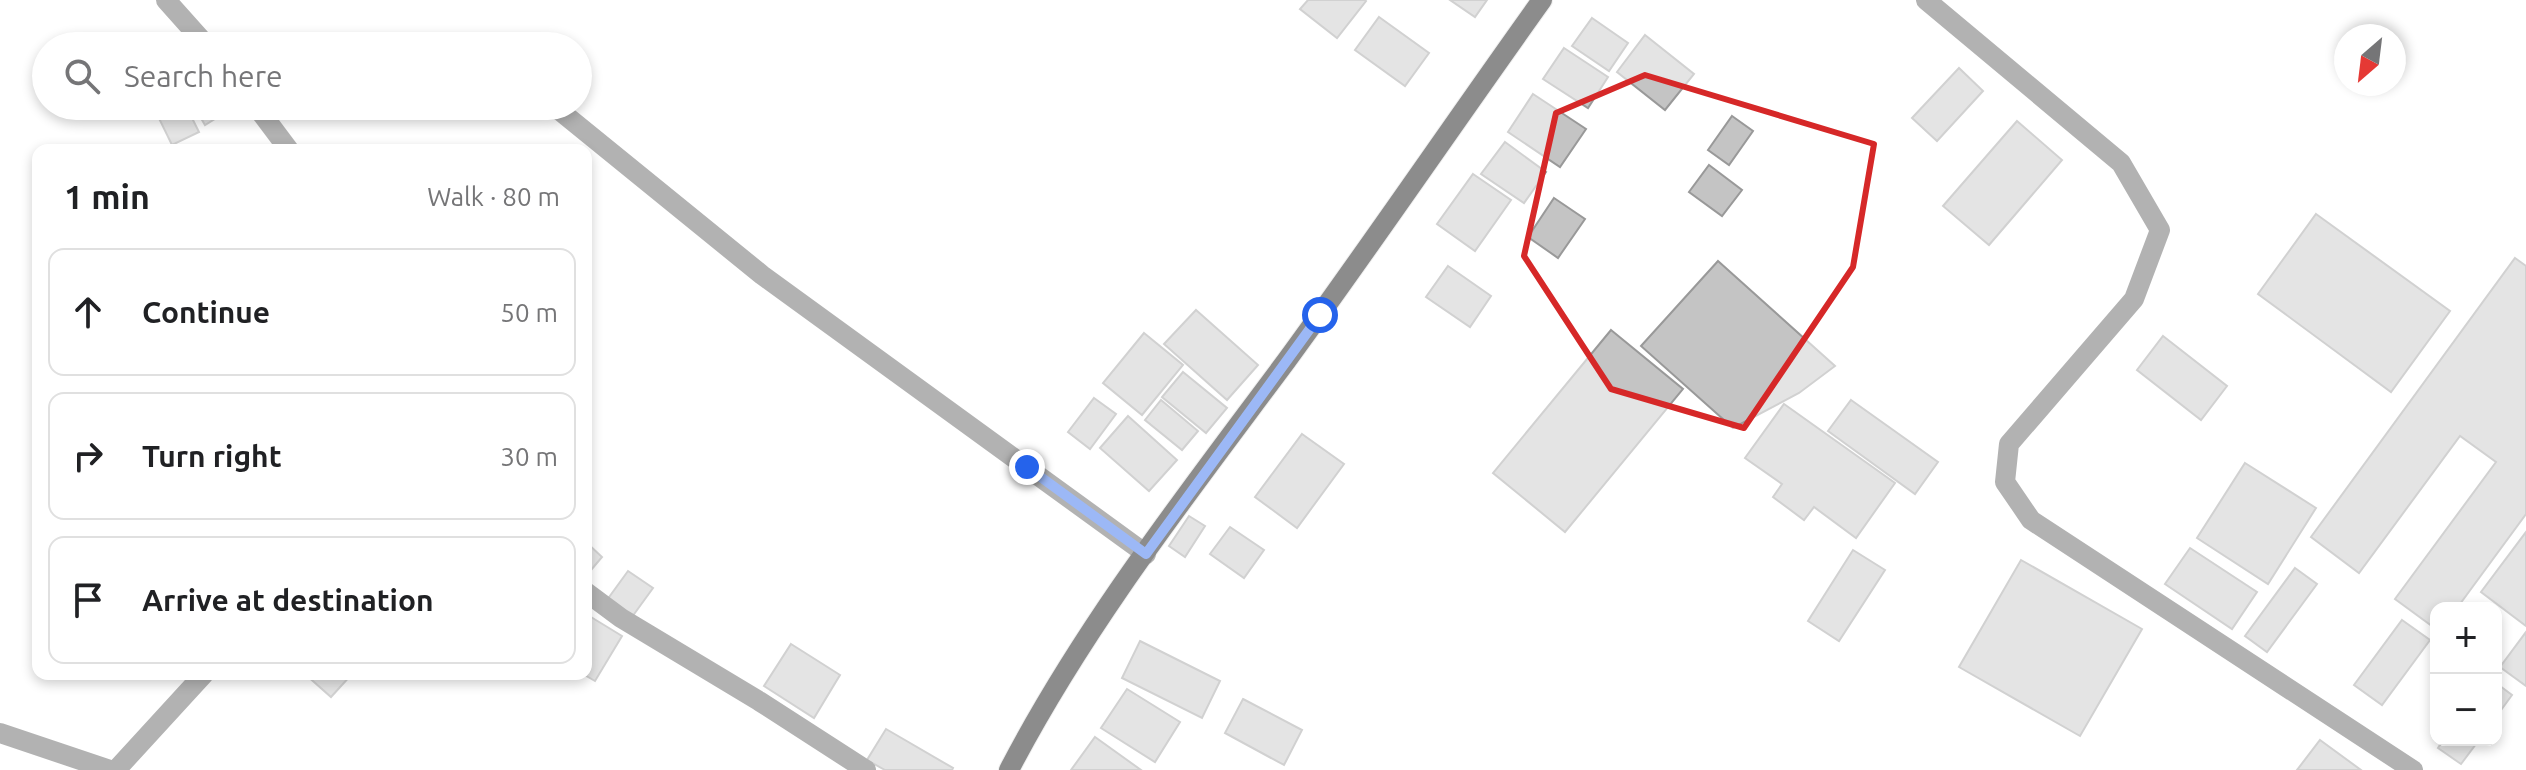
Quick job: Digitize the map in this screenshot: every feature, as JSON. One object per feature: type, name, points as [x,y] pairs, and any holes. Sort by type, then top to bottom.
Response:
[{"type":"main road","points":[[1009,770],[1065,674],[1146,554],[1337,291],[1542,0]]},
{"type":"street","points":[[166,0],[195,32]]},
{"type":"street","points":[[1926,0],[2121,163],[2160,230],[2134,299],[2009,444],[2005,482],[2031,520],[2413,770]]},
{"type":"street","points":[[266,120],[284,144]]},
{"type":"street","points":[[571,120],[762,275],[1146,554]]},
{"type":"street","points":[[592,596],[621,618],[866,770]]},
{"type":"street","points":[[0,733],[113,770],[198,680]]},
{"type":"highlighted area","points":[[1645,75],[1874,144],[1853,267],[1744,428],[1611,389],[1524,256],[1556,113]]},
{"type":"building","points":[[1308,0],[1366,1],[1337,38],[1300,9]]},
{"type":"building","points":[[1450,0],[1487,0],[1475,17]]},
{"type":"building","points":[[1379,17],[1429,53],[1405,86],[1355,50]]},
{"type":"building","points":[[1592,18],[1628,43],[1609,71],[1572,46]]},
{"type":"building","points":[[1645,35],[1694,74],[1665,110],[1617,72]]},
{"type":"building","points":[[1564,48],[1608,77],[1588,108],[1543,79]]},
{"type":"building","points":[[1959,68],[1983,91],[1937,141],[1912,118]]},
{"type":"building","points":[[1533,94],[1586,129],[1560,167],[1508,132]]},
{"type":"building","points":[[1732,116],[1753,131],[1729,165],[1708,150]]},
{"type":"building","points":[[160,120],[193,120],[199,132],[172,144]]},
{"type":"building","points":[[2017,121],[2062,160],[1989,245],[1943,206]]},
{"type":"building","points":[[1505,142],[1546,172],[1524,203],[1481,174]]},
{"type":"building","points":[[1709,165],[1742,190],[1722,216],[1689,192]]},
{"type":"building","points":[[1473,174],[1511,200],[1475,251],[1437,224]]},
{"type":"building","points":[[1554,198],[1585,219],[1558,258],[1528,237]]},
{"type":"building","points":[[2316,214],[2450,311],[2391,392],[2258,294]]},
{"type":"building","points":[[2515,258],[2526,266],[2526,514],[2461,602],[2430,602],[2430,625],[2395,599],[2496,462],[2460,436],[2359,573],[2311,537]]},
{"type":"building","points":[[1718,261],[1835,366],[1799,393],[1733,428],[1641,346]]},
{"type":"building","points":[[1448,266],[1491,296],[1470,327],[1426,297]]},
{"type":"building","points":[[1196,310],[1258,365],[1227,400],[1164,344]]},
{"type":"building","points":[[1611,330],[1683,389],[1565,532],[1493,473]]},
{"type":"building","points":[[1144,333],[1183,365],[1142,415],[1103,383]]},
{"type":"building","points":[[2163,336],[2227,386],[2201,420],[2137,370]]},
{"type":"building","points":[[1183,372],[1227,408],[1206,433],[1162,397]]},
{"type":"building","points":[[1094,398],[1116,414],[1090,449],[1068,432]]},
{"type":"building","points":[[1161,400],[1198,431],[1182,450],[1145,420]]},
{"type":"building","points":[[1851,400],[1938,462],[1915,494],[1828,431]]},
{"type":"building","points":[[1784,404],[1895,483],[1856,538],[1814,507],[1804,520],[1773,497],[1782,484],[1745,458]]},
{"type":"building","points":[[1128,416],[1177,460],[1149,491],[1100,448]]},
{"type":"building","points":[[1302,434],[1344,464],[1297,528],[1255,497]]},
{"type":"building","points":[[2245,463],[2316,508],[2268,584],[2197,538]]},
{"type":"building","points":[[1189,516],[1205,526],[1185,557],[1169,546]]},
{"type":"building","points":[[1230,527],[1264,550],[1244,578],[1210,554]]},
{"type":"building","points":[[2526,532],[2526,626],[2502,608],[2502,602],[2494,602],[2481,592]]},
{"type":"building","points":[[592,548],[602,557],[592,569]]},
{"type":"building","points":[[2190,548],[2257,592],[2232,629],[2165,584]]},
{"type":"building","points":[[1853,550],[1885,570],[1839,641],[1808,621]]},
{"type":"building","points":[[2021,560],[2142,629],[2080,736],[1959,667]]},
{"type":"building","points":[[2295,568],[2317,584],[2267,652],[2245,636]]},
{"type":"building","points":[[628,571],[653,588],[632,617],[607,600]]},
{"type":"building","points":[[592,618],[622,636],[595,681],[592,679]]},
{"type":"building","points":[[2402,620],[2430,640],[2382,705],[2354,685]]},
{"type":"building","points":[[2526,632],[2526,686],[2502,668]]},
{"type":"building","points":[[1140,641],[1220,681],[1202,718],[1122,678]]},
{"type":"building","points":[[791,644],[840,675],[814,718],[764,686]]},
{"type":"building","points":[[312,680],[347,680],[331,697]]},
{"type":"building","points":[[2502,688],[2512,695],[2502,709]]},
{"type":"building","points":[[1127,689],[1180,722],[1155,762],[1101,728]]},
{"type":"building","points":[[1243,699],[1302,730],[1284,765],[1225,733]]},
{"type":"building","points":[[886,729],[952,770],[885,770],[867,760]]},
{"type":"building","points":[[1095,737],[1141,770],[1071,770]]},
{"type":"building","points":[[2320,740],[2361,770],[2297,770]]},
{"type":"building","points":[[2439,746],[2474,746],[2461,764]]},
{"type":"route","points":[[1027,467],[1146,554],[1320,315]]}]
